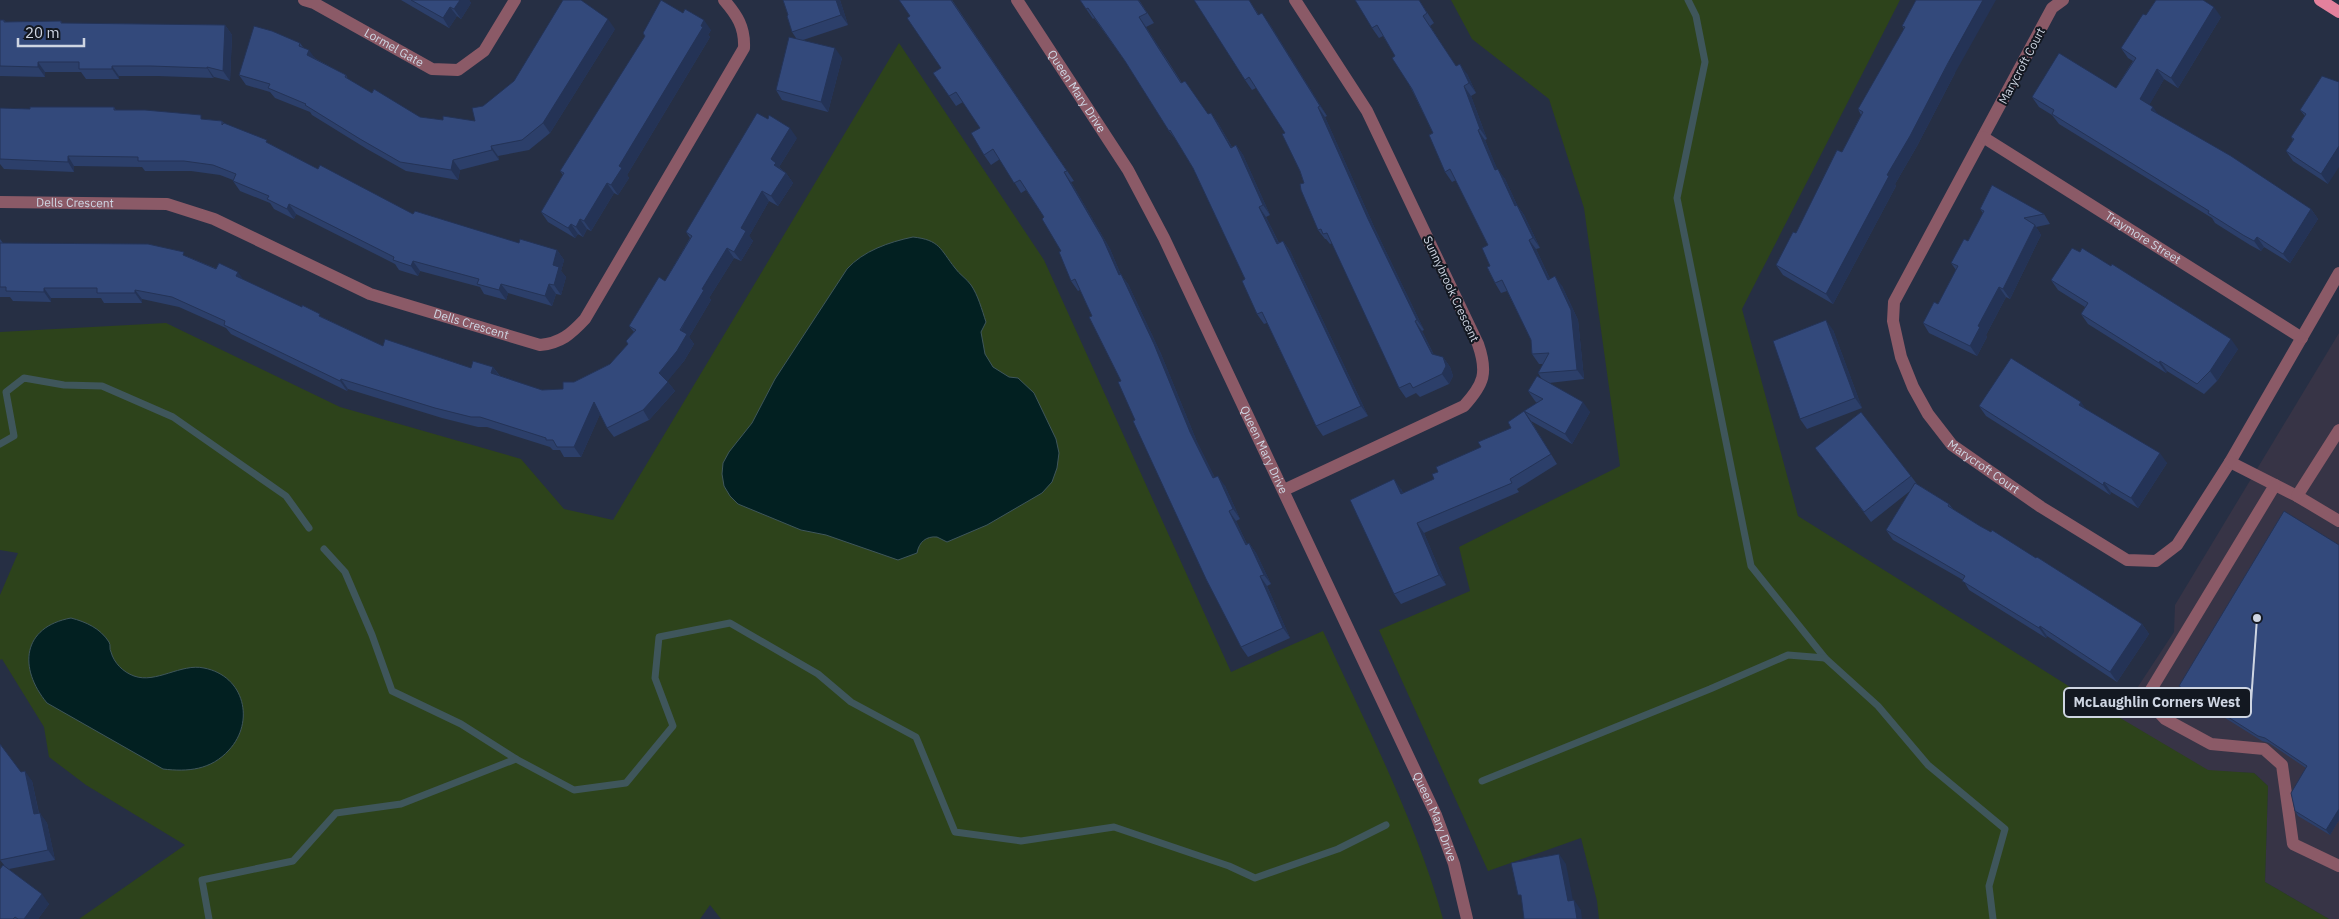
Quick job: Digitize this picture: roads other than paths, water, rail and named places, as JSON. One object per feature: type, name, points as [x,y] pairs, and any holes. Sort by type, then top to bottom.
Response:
[{"type":"main road","points":[[2320,0],[2339,12]]},
{"type":"street","name":"Lormel Gate","points":[[304,0],[314,3],[432,69],[458,70],[484,51],[515,0]]},
{"type":"street","name":"Dells Crescent","points":[[0,202],[168,204],[214,219],[370,294],[540,345],[555,344],[571,335],[585,319],[744,48],[742,25],[737,14],[724,0]]},
{"type":"street","name":"Queen Mary Drive","points":[[1017,0],[1144,197],[1436,815],[1454,864],[1467,919]]},
{"type":"street","name":"Sunnybrook Crescent","points":[[1284,490],[1464,406],[1476,393],[1484,378],[1483,360],[1478,344],[1367,111],[1295,0]]},
{"type":"street","name":"Marycroft Court","points":[[2063,0],[2052,8],[1894,302],[1893,322],[1901,357],[1913,387],[1934,422],[1952,445],[2041,508],[2128,560],[2156,561],[2178,546],[2230,462],[2339,273]]},
{"type":"street","name":"Traymore Street","points":[[1984,137],[2302,338]]},
{"type":"street","points":[[2297,496],[2339,430]]},
{"type":"street","points":[[2230,462],[2297,496],[2339,521]]},
{"type":"street","points":[[2275,485],[2149,693],[2151,704],[2165,719],[2211,744],[2264,749],[2282,765],[2293,844],[2339,866]]},
{"type":"waterway","points":[[1688,0],[1696,16],[1705,62],[1677,198],[1751,566],[1825,658]]},
{"type":"waterway","points":[[0,444],[14,436],[6,392],[24,378],[64,385],[102,386],[173,417],[286,496],[309,528]]},
{"type":"waterway","points":[[324,549],[345,572],[372,635],[392,691],[461,724],[516,759],[574,790],[626,783],[673,726],[655,678],[659,637],[730,623],[818,674],[851,702],[916,737],[955,832],[1021,841],[1114,827],[1229,866],[1255,878],[1338,849],[1386,825]]},
{"type":"waterway","points":[[1482,781],[1710,689],[1788,655],[1825,658],[1878,706],[1928,765],[2005,829],[1989,886],[1993,919]]},
{"type":"waterway","points":[[209,919],[202,880],[293,861],[336,813],[401,804],[516,759]]},
{"type":"place","name":"McLaughlin Corners West","points":[[2257,618]]}]
